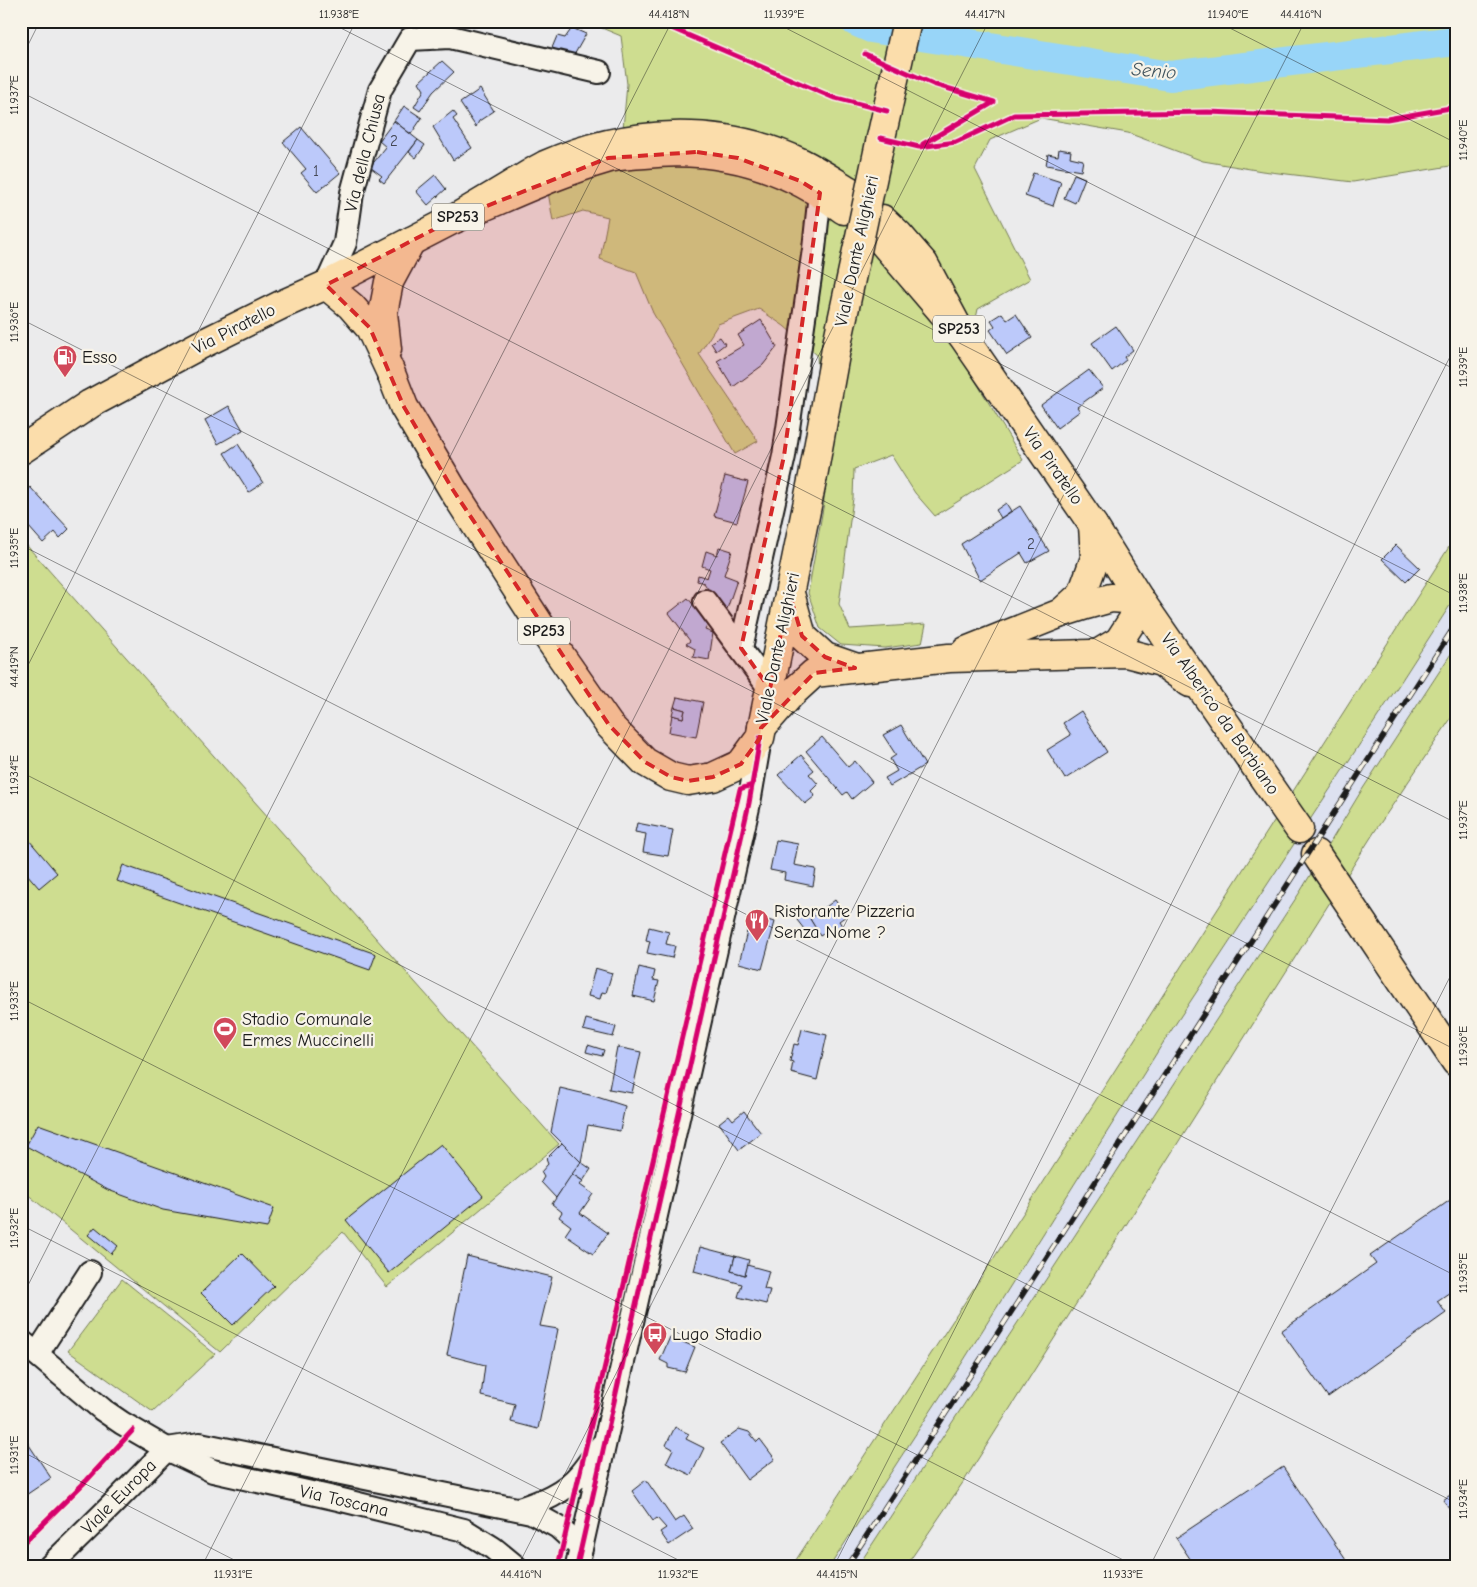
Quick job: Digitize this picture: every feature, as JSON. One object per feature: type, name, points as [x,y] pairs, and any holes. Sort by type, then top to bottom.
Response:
[{"type":"main road","name":"Viale Dante Alighieri","points":[[761,733],[813,476],[836,349],[907,21]]},
{"type":"main road","name":"Via Piratello","points":[[21,450],[99,400],[281,304],[326,285],[411,242],[454,219],[544,165],[593,147],[639,138],[677,136],[728,139],[768,150],[801,162],[846,200],[820,193],[800,181],[770,168],[738,158],[697,152],[659,152],[608,158],[560,175],[454,219]]},
{"type":"main road","name":"Via Piratello","points":[[880,229],[962,335],[1094,525],[1140,600]]},
{"type":"main road","name":"SP253","points":[[390,371],[383,313],[389,282],[411,242]]},
{"type":"main road","name":"SP253","points":[[326,285],[351,306],[370,328],[404,407],[453,490],[549,639],[609,725],[645,762],[671,777],[688,781],[713,777],[740,764],[790,695],[814,673],[949,658],[1126,653],[1161,662],[1206,693]]},
{"type":"main road","name":"SP253","points":[[1061,613],[1082,594],[1095,558],[1094,525]]},
{"type":"main road","name":"SP253","points":[[790,592],[802,636],[825,657],[856,668]]},
{"type":"main road","name":"SP253","points":[[949,658],[1061,613],[1111,598],[1140,600]]},
{"type":"main road","points":[[1099,653],[1119,640],[1132,621],[1140,600]]},
{"type":"main road","name":"Via Alberico da Barbiano","points":[[1140,600],[1299,829]]},
{"type":"main road","points":[[1316,854],[1456,1062]]},
{"type":"street","name":"Via della Chiusa","points":[[326,285],[345,243],[352,193],[380,90],[410,39],[450,37],[599,72]]},
{"type":"street","points":[[741,648],[784,456],[814,249],[820,193]]},
{"type":"street","points":[[705,601],[770,689]]},
{"type":"street","name":"Viale Dante Alighieri","points":[[579,1557],[746,813],[761,733]]},
{"type":"street","points":[[29,1348],[90,1272]]},
{"type":"street","name":"Via Toscana","points":[[29,1348],[103,1410],[122,1423],[167,1449],[213,1471],[464,1530],[493,1548],[515,1566]]},
{"type":"street","points":[[519,1509],[541,1502],[559,1492],[579,1475],[606,1439]]},
{"type":"street","name":"Via Toscana","points":[[167,1449],[200,1444],[532,1512],[558,1527],[579,1557]]},
{"type":"street","name":"Viale Europa","points":[[50,1566],[167,1449]]},
{"type":"highlighted area","points":[[697,152],[738,158],[800,181],[820,193],[784,456],[741,648],[770,689],[789,592],[802,636],[825,657],[855,668],[814,673],[761,728],[760,738],[741,764],[713,777],[688,781],[671,777],[645,762],[609,725],[453,490],[404,407],[370,328],[326,285],[454,219],[608,158]]},
{"type":"shaded area","points":[[1456,596],[1456,646],[1360,793],[1300,892],[858,1566],[830,1566],[962,1363],[1163,1043]]},
{"type":"green space","points":[[585,21],[1456,21],[1456,165],[1353,182],[1262,171],[1203,161],[1128,133],[1041,118],[990,140],[975,169],[1030,279],[978,309],[966,365],[1023,460],[935,516],[915,493],[891,455],[854,469],[853,498],[839,604],[850,629],[926,624],[922,643],[885,648],[841,645],[820,628],[808,593],[824,503],[817,355],[784,326],[759,309],[718,324],[699,354],[758,441],[735,454],[653,313],[636,272],[600,259],[608,217],[583,211],[553,221],[548,192],[623,129],[627,84],[621,36]]},
{"type":"green space","points":[[1456,536],[1456,596],[1163,1043],[962,1363],[830,1566],[792,1566],[1041,1186]]},
{"type":"green space","points":[[21,539],[559,1144],[387,1287],[343,1232],[220,1352],[21,1189]]},
{"type":"green space","points":[[1456,646],[1456,711],[1375,831],[966,1478],[906,1566],[858,1566],[1300,892],[1360,793]]},
{"type":"green space","points":[[122,1279],[215,1354],[153,1412],[68,1351]]},
{"type":"building","points":[[572,28],[586,34],[573,57],[552,48],[557,36],[565,38]]},
{"type":"building","points":[[442,61],[454,72],[433,92],[420,111],[414,107],[424,90],[419,82]]},
{"type":"building","points":[[480,89],[494,111],[479,121],[476,127],[460,103]]},
{"type":"building","points":[[404,106],[422,118],[411,134],[394,121]]},
{"type":"building","points":[[453,111],[457,116],[453,119],[472,148],[453,160],[433,127]]},
{"type":"building","points":[[394,121],[418,140],[384,183],[379,179],[382,176],[370,167],[386,147],[379,141]]},
{"type":"building","points":[[301,127],[340,173],[317,192],[301,173],[306,169],[283,142]]},
{"type":"building","points":[[418,140],[425,145],[416,158],[409,152]]},
{"type":"building","points":[[1059,149],[1071,151],[1070,157],[1083,160],[1081,171],[1046,165],[1048,154],[1058,156]]},
{"type":"building","points":[[1033,173],[1061,182],[1053,206],[1025,196]]},
{"type":"building","points":[[1074,174],[1085,178],[1075,203],[1064,198]]},
{"type":"building","points":[[435,175],[446,189],[428,205],[416,191]]},
{"type":"building","points":[[1002,313],[1007,320],[1016,314],[1032,338],[1007,355],[990,330],[995,326],[991,320]]},
{"type":"building","points":[[761,320],[777,347],[763,365],[733,387],[717,361],[744,345],[738,335]]},
{"type":"building","points":[[1116,326],[1133,350],[1124,357],[1126,360],[1112,371],[1092,343]]},
{"type":"building","points":[[720,337],[725,344],[716,351],[711,343]]},
{"type":"building","points":[[1089,370],[1103,388],[1077,407],[1080,411],[1057,428],[1041,405]]},
{"type":"building","points":[[229,406],[243,430],[218,444],[205,420]]},
{"type":"building","points":[[238,444],[263,483],[249,492],[224,453]]},
{"type":"building","points":[[725,476],[748,482],[737,522],[714,516]]},
{"type":"building","points":[[30,487],[69,529],[60,538],[55,532],[43,543],[21,518],[21,495]]},
{"type":"building","points":[[1006,503],[1011,511],[1001,518],[996,510]]},
{"type":"building","points":[[1020,506],[1049,551],[1027,563],[1021,553],[980,580],[961,544]]},
{"type":"building","points":[[1396,545],[1420,568],[1406,582],[1382,559]]},
{"type":"building","points":[[719,547],[732,551],[724,575],[737,580],[727,609],[720,607],[704,583],[697,581],[698,575],[707,578],[710,569],[702,566],[706,551],[717,555]]},
{"type":"building","points":[[688,598],[708,624],[705,630],[713,633],[709,660],[693,657],[695,649],[686,644],[690,641],[669,613]]},
{"type":"building","points":[[677,697],[703,702],[696,737],[669,732],[672,715],[683,718],[685,710],[674,707]]},
{"type":"building","points":[[674,707],[685,710],[683,718],[672,715]]},
{"type":"building","points":[[1081,711],[1107,752],[1065,779],[1047,750],[1071,735],[1063,723]]},
{"type":"building","points":[[901,725],[925,765],[890,786],[885,778],[897,771],[890,759],[896,755],[883,735]]},
{"type":"building","points":[[822,737],[848,767],[855,761],[872,782],[852,799],[847,792],[843,795],[806,751]]},
{"type":"building","points":[[801,755],[814,770],[809,774],[818,784],[811,791],[815,796],[805,804],[778,775]]},
{"type":"building","points":[[637,823],[673,830],[668,856],[643,852],[646,834],[635,832]]},
{"type":"building","points":[[23,833],[57,873],[39,888],[21,867],[21,834]]},
{"type":"building","points":[[776,840],[798,844],[794,865],[816,869],[813,886],[784,880],[785,873],[770,870]]},
{"type":"building","points":[[123,865],[376,954],[370,970],[117,881]]},
{"type":"building","points":[[835,900],[846,916],[839,921],[844,929],[833,936],[830,930],[820,936],[810,919]]},
{"type":"building","points":[[813,908],[817,914],[810,919],[818,932],[811,938],[797,920]]},
{"type":"building","name":"Ristorante Pizzeria Senza Nome ?","points":[[751,916],[775,922],[762,969],[739,963]]},
{"type":"building","points":[[649,927],[669,932],[666,944],[675,946],[672,958],[647,953],[650,941],[646,940]]},
{"type":"building","points":[[639,967],[655,971],[653,980],[659,981],[654,1001],[633,996]]},
{"type":"building","points":[[595,968],[612,973],[606,993],[602,992],[600,999],[588,996]]},
{"type":"building","points":[[586,1019],[616,1027],[613,1037],[583,1030]]},
{"type":"building","points":[[802,1029],[827,1035],[817,1080],[791,1073],[793,1062],[790,1061],[794,1044],[798,1045]]},
{"type":"building","points":[[588,1045],[604,1050],[602,1056],[586,1052]]},
{"type":"building","points":[[617,1047],[641,1052],[632,1093],[609,1089]]},
{"type":"building","points":[[560,1088],[625,1106],[620,1131],[588,1125],[581,1162],[551,1132]]},
{"type":"building","points":[[744,1111],[761,1133],[739,1150],[719,1123],[729,1115],[733,1120]]},
{"type":"building","points":[[38,1124],[274,1208],[267,1228],[163,1210],[108,1190],[26,1146]]},
{"type":"building","points":[[562,1143],[581,1162],[556,1198],[541,1182],[544,1177],[541,1172],[548,1164],[546,1159]]},
{"type":"building","points":[[441,1144],[483,1196],[389,1273],[346,1220]]},
{"type":"building","points":[[581,1162],[591,1169],[583,1181],[572,1174]]},
{"type":"building","points":[[572,1174],[583,1181],[580,1185],[593,1194],[580,1213],[608,1233],[593,1254],[565,1235],[571,1226],[559,1217],[562,1212],[552,1204]]},
{"type":"building","points":[[1456,1196],[1456,1288],[1437,1301],[1446,1313],[1328,1397],[1281,1331],[1376,1264],[1370,1256]]},
{"type":"building","points":[[95,1227],[118,1246],[111,1254],[88,1235]]},
{"type":"building","points":[[700,1247],[735,1256],[731,1271],[745,1275],[747,1265],[769,1271],[764,1289],[770,1290],[766,1304],[738,1297],[742,1284],[694,1271]]},
{"type":"building","points":[[242,1253],[274,1286],[233,1325],[201,1293]]},
{"type":"building","points":[[467,1256],[552,1277],[540,1326],[558,1329],[538,1429],[511,1422],[515,1404],[481,1396],[485,1365],[447,1355]]},
{"type":"building","points":[[735,1256],[749,1260],[745,1275],[731,1271]]},
{"type":"building","points":[[670,1337],[695,1347],[685,1372],[668,1368],[668,1364],[660,1360]]},
{"type":"building","points":[[675,1427],[689,1434],[686,1439],[704,1448],[691,1475],[666,1463],[673,1449],[666,1445]]},
{"type":"building","points":[[739,1429],[749,1432],[757,1442],[760,1439],[775,1459],[747,1480],[720,1443]]},
{"type":"building","points":[[21,1433],[51,1478],[23,1497],[21,1493]]},
{"type":"building","points":[[1283,1467],[1350,1566],[1195,1566],[1176,1538]]},
{"type":"building","points":[[646,1480],[675,1522],[684,1516],[693,1529],[669,1545],[660,1532],[666,1528],[657,1518],[653,1521],[632,1491]]},
{"type":"building","points":[[1456,1491],[1456,1517],[1443,1500]]},
{"type":"waterway","name":"Senio","points":[[855,21],[871,28],[1170,76],[1456,41]]},
{"type":"railway","points":[[847,1566],[1456,624]]},
{"type":"cycle path","points":[[655,21],[832,97],[887,111]]},
{"type":"cycle path","points":[[865,54],[933,84],[994,102],[923,144]]},
{"type":"cycle path","points":[[881,138],[919,147],[956,142],[1014,115],[1208,112],[1387,119],[1456,107]]},
{"type":"cycle path","points":[[577,1566],[749,803],[760,738]]},
{"type":"cycle path","points":[[558,1566],[740,789],[752,785]]},
{"type":"cycle path","points":[[21,1545],[87,1480],[133,1430]]},
{"type":"place","name":"Esso","points":[[65,378]]},
{"type":"place","name":"Ristorante Pizzeria Senza Nome ?","points":[[757,942]]},
{"type":"place","name":"Stadio Comunale Ermes Muccinelli","points":[[225,1050]]},
{"type":"place","name":"Lugo Stadio","points":[[655,1355]]}]
